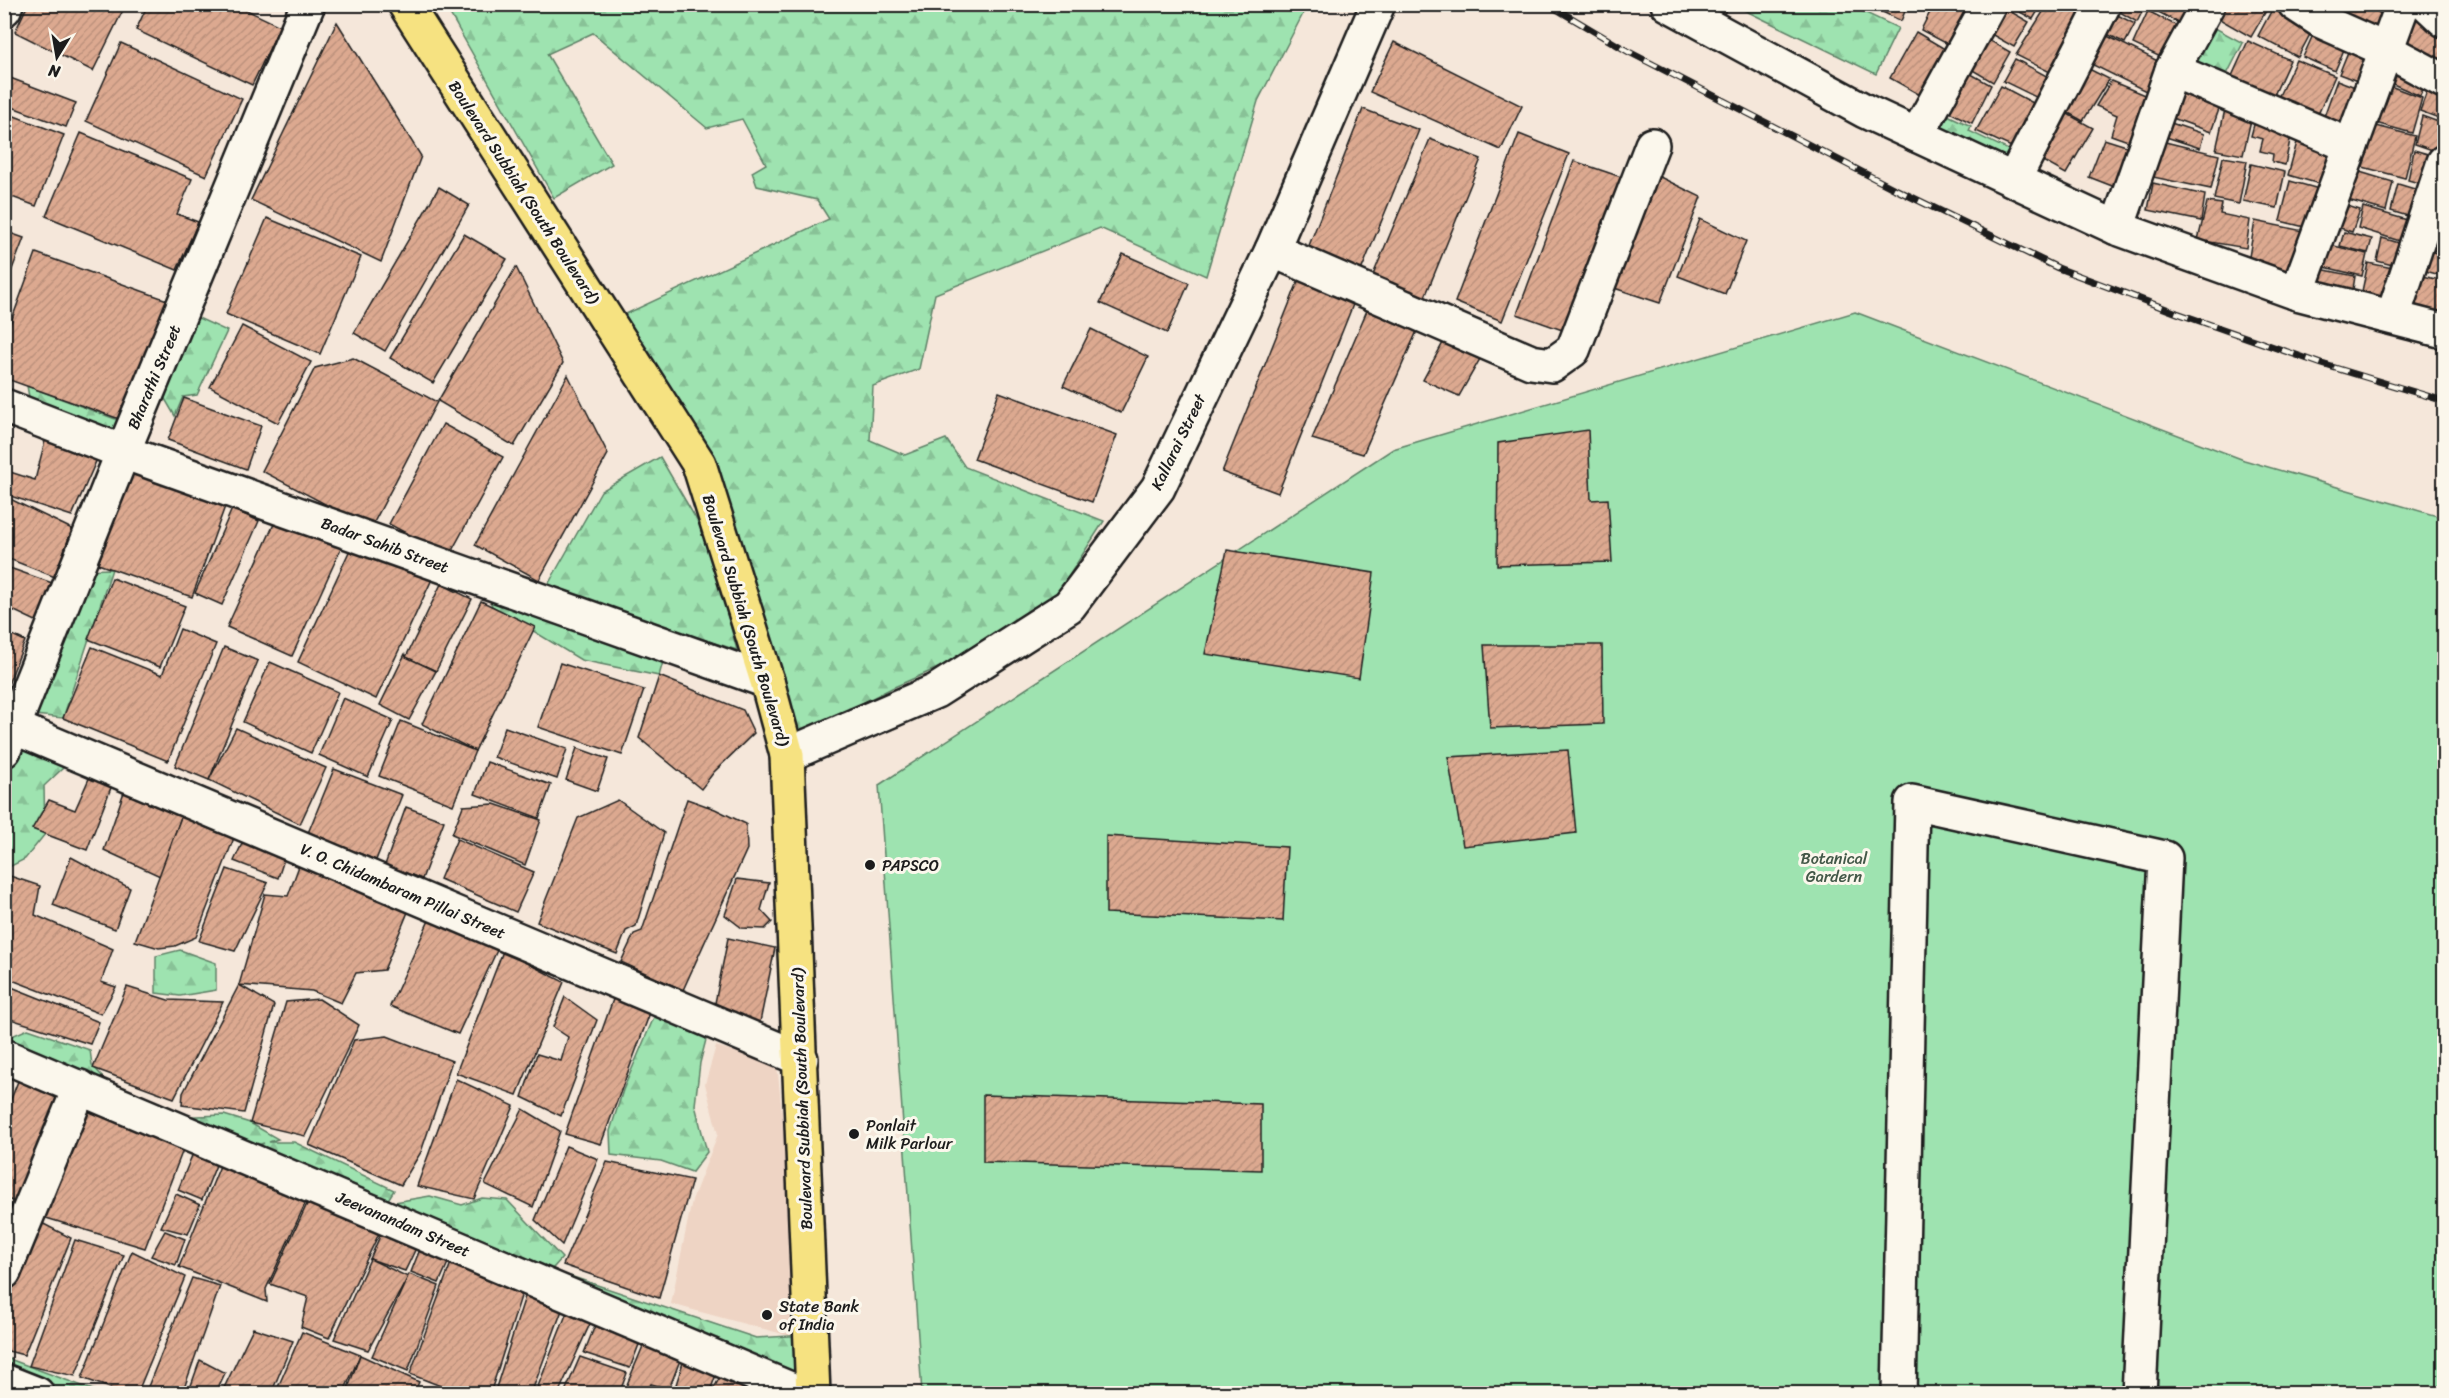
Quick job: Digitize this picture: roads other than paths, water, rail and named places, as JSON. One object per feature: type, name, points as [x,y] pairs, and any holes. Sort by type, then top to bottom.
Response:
[{"type":"main road","name":"Boulevard Subbiah (South Boulevard)","points":[[405,4],[699,464],[767,681],[787,755],[813,1394]]},
{"type":"street","points":[[4,9],[6,4]]},
{"type":"street","name":"Bharathi Street","points":[[8,733],[308,4]]},
{"type":"street","name":"Kallarai Street","points":[[787,755],[936,691],[1069,606],[1158,488],[1272,250],[1378,4]]},
{"type":"street","points":[[1668,4],[1865,111],[2117,228],[2297,293],[2445,331]]},
{"type":"street","points":[[1917,135],[1989,4]]},
{"type":"street","points":[[2014,179],[2104,4]]},
{"type":"street","points":[[2117,228],[2172,70],[2208,4]]},
{"type":"street","points":[[2295,4],[2321,21],[2386,50],[2445,81]]},
{"type":"street","points":[[2297,293],[2403,4]]},
{"type":"street","points":[[2427,4],[2445,20]]},
{"type":"street","points":[[2172,70],[2351,146]]},
{"type":"street","points":[[1272,250],[1531,362],[1552,365],[1573,350],[1652,144]]},
{"type":"street","points":[[2393,316],[2445,162]]},
{"type":"street","name":"Badar Sahib Street","points":[[4,406],[123,452],[767,681]]},
{"type":"street","name":"V. O. Chidambaram Pillai Street","points":[[8,733],[801,1059]]},
{"type":"street","points":[[1899,1394],[1912,802],[2165,858],[2139,1394]]},
{"type":"street","name":"Jeevanandam Street","points":[[4,1056],[802,1394]]},
{"type":"street","points":[[4,1272],[80,1088]]},
{"type":"street","points":[[4,1380],[37,1394]]},
{"type":"railway","points":[[1548,4],[1629,52],[1895,189],[2058,268],[2322,364],[2444,401]]},
{"type":"place","name":"PAPSCO","points":[[870,865]]},
{"type":"place","name":"Ponlait Milk Parlour","points":[[854,1134]]},
{"type":"place","name":"State Bank of India","points":[[767,1315]]},
{"type":"park label","name":"Botanical Gardern","points":[[1834,867]]}]
